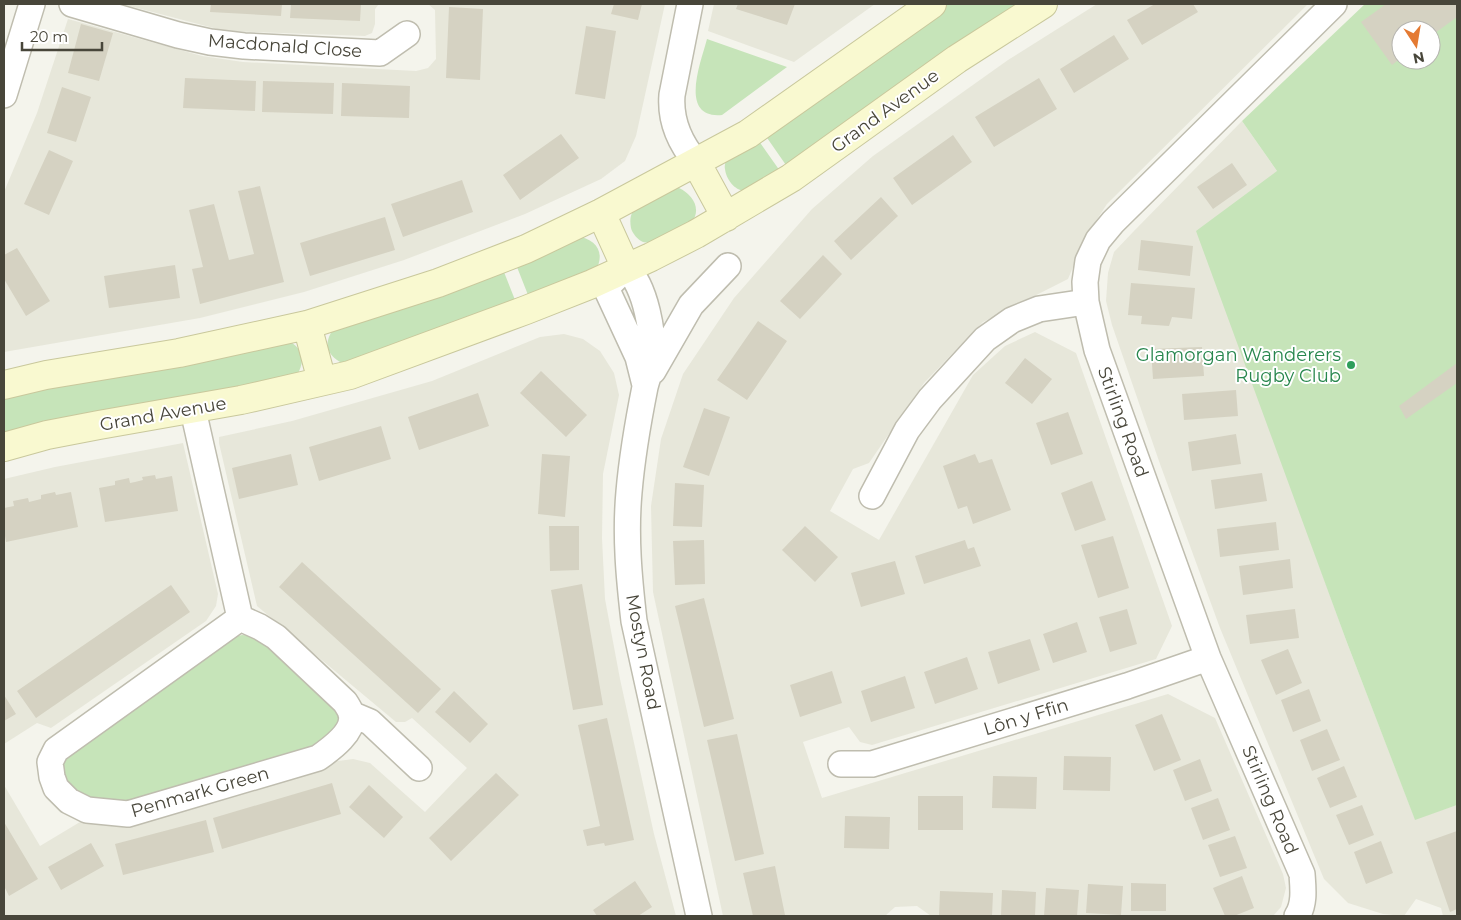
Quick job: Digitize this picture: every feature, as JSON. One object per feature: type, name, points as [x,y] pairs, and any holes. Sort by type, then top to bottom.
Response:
[{"type":"street","points":[[4,95],[32,4]]},
{"type":"street","name":"Macdonald Close","points":[[72,4],[178,35],[210,42],[244,46],[380,53],[407,34]]},
{"type":"street","points":[[690,4],[673,86],[671,106],[677,131],[688,154],[696,162],[726,217]]},
{"type":"street","points":[[4,385],[46,375],[179,353],[307,326],[438,283],[505,258],[547,240],[601,213],[748,134],[932,4]]},
{"type":"street","name":"Grand Avenue","points":[[4,447],[47,435],[193,410],[350,375],[526,310],[626,268],[726,217],[791,178],[957,59],[1043,4]]},
{"type":"street","name":"Stirling Road","points":[[1304,915],[1302,874],[1208,658],[1097,350],[1086,302],[1085,282],[1088,262],[1098,240],[1108,228],[1334,4]]},
{"type":"street","points":[[601,213],[626,268]]},
{"type":"street","name":"Mostyn Road","points":[[645,384],[691,305],[728,266]]},
{"type":"street","name":"Mostyn Road","points":[[626,268],[634,275],[649,320],[652,342],[652,363],[645,384],[634,453],[626,535],[634,621],[699,916]]},
{"type":"street","points":[[872,496],[907,430],[930,399],[985,339],[1012,320],[1039,309],[1086,302]]},
{"type":"street","points":[[307,326],[322,381]]},
{"type":"street","points":[[193,410],[240,618],[276,637],[345,702],[351,714],[370,722],[419,768]]},
{"type":"street","name":"Penmark Green","points":[[240,618],[56,750],[50,762],[56,788],[70,801],[87,810],[128,814],[318,758],[328,751],[350,727],[351,714]]},
{"type":"street","name":"Lôn y Ffin","points":[[841,764],[872,764],[1117,689],[1208,658]]},
{"type":"shaded area","points":[[122,4],[379,4],[375,9],[375,24],[372,33],[365,36],[225,31]]},
{"type":"shaded area","points":[[428,4],[665,4],[636,136],[625,161],[601,179],[525,214],[404,260],[304,292],[200,318],[4,352],[4,192],[37,113],[68,19],[202,56],[243,62],[416,71],[428,68],[436,59],[435,10]]},
{"type":"shaded area","points":[[714,4],[875,4],[794,62],[708,31]]},
{"type":"shaded area","points":[[1097,4],[1308,4],[1107,204],[1086,236],[1068,279],[983,322],[924,383],[869,463],[853,469],[830,511],[879,540],[973,375],[1005,346],[1035,332],[1076,353],[1172,626],[1156,659],[872,745],[860,742],[849,727],[803,742],[822,798],[1168,694],[1215,718],[1283,874],[1286,888],[1281,907],[1273,916],[931,916],[917,906],[895,907],[885,916],[723,916],[653,592],[651,506],[661,439],[683,374],[734,298],[812,209],[873,156],[1008,60]]},
{"type":"shaded area","points":[[1242,121],[1277,171],[1295,498],[1346,640],[1415,819],[1457,805],[1457,916],[1443,916],[1441,908],[1416,899],[1404,916],[1383,914],[1348,903],[1324,879],[1220,628],[1112,325],[1106,301],[1108,273],[1114,252]]},
{"type":"shaded area","points":[[564,334],[583,339],[600,351],[614,373],[619,395],[603,474],[602,538],[605,599],[620,679],[654,834],[676,916],[4,916],[4,785],[40,846],[85,819],[331,762],[353,759],[370,763],[425,812],[467,768],[412,718],[405,722],[396,722],[257,606],[219,437],[292,421],[432,381],[540,337]]},
{"type":"shaded area","points":[[183,443],[218,594],[216,606],[206,621],[51,728],[37,723],[4,744],[4,479],[55,467]]},
{"type":"green space","points":[[945,4],[1023,4],[788,168],[763,132]]},
{"type":"green space","name":"Glamorgan Wanderers Rugby Club","points":[[1365,4],[1457,4],[1457,805],[1415,820],[1346,640],[1196,231],[1277,171],[1242,121]]},
{"type":"green space","points":[[707,39],[787,67],[722,115],[708,114],[700,108],[696,99],[698,74]]},
{"type":"green space","points":[[756,137],[780,171],[753,189],[740,190],[727,177],[725,168],[727,157]]},
{"type":"green space","points":[[679,188],[688,194],[696,207],[695,217],[692,222],[681,230],[653,243],[639,240],[633,232],[630,220],[635,209],[653,197]]},
{"type":"green space","points":[[576,236],[589,240],[598,248],[600,259],[595,272],[530,300],[515,262]]},
{"type":"green space","points":[[502,267],[517,305],[344,364],[329,352],[329,336],[337,325]]},
{"type":"green space","points":[[286,339],[297,347],[302,355],[301,365],[296,377],[4,438],[4,393]]},
{"type":"green space","points":[[242,635],[257,636],[338,706],[340,723],[322,745],[128,805],[99,804],[64,785],[61,762],[71,749],[227,639]]},
{"type":"building","points":[[211,4],[282,4],[281,16],[210,12]]},
{"type":"building","points":[[291,4],[361,4],[360,21],[290,18]]},
{"type":"building","points":[[614,4],[642,4],[638,20],[611,14]]},
{"type":"building","points":[[738,4],[795,4],[787,25],[736,9]]},
{"type":"building","points":[[1155,4],[1193,4],[1198,12],[1142,45],[1127,20]]},
{"type":"building","points":[[1386,4],[1457,4],[1457,17],[1441,29],[1441,20],[1391,20],[1391,64],[1361,22]]},
{"type":"building","points":[[449,7],[483,9],[480,80],[446,78]]},
{"type":"building","points":[[81,24],[113,33],[99,81],[68,73]]},
{"type":"building","points":[[586,26],[616,31],[605,99],[575,94]]},
{"type":"building","points":[[1114,35],[1129,59],[1074,93],[1060,69]]},
{"type":"building","points":[[185,78],[256,81],[255,111],[183,108]]},
{"type":"building","points":[[1039,78],[1057,109],[994,147],[975,117]]},
{"type":"building","points":[[263,81],[334,83],[333,114],[262,112]]},
{"type":"building","points":[[342,83],[410,86],[409,118],[341,116]]},
{"type":"building","points":[[62,87],[91,97],[76,142],[47,133]]},
{"type":"building","points":[[561,134],[579,158],[520,200],[503,175]]},
{"type":"building","points":[[953,135],[972,162],[912,205],[893,178]]},
{"type":"building","points":[[49,150],[73,161],[49,215],[24,204]]},
{"type":"building","points":[[1232,163],[1247,185],[1213,209],[1197,187]]},
{"type":"building","points":[[462,180],[473,212],[403,237],[391,204]]},
{"type":"building","points":[[260,186],[284,282],[200,304],[192,269],[203,267],[189,210],[214,204],[229,260],[254,254],[238,191]]},
{"type":"building","points":[[881,197],[898,216],[851,260],[834,241]]},
{"type":"building","points":[[385,217],[395,250],[310,276],[300,243]]},
{"type":"building","points":[[1141,240],[1193,246],[1190,276],[1138,270]]},
{"type":"building","points":[[17,248],[50,301],[26,316],[4,279],[4,255]]},
{"type":"building","points":[[823,255],[842,274],[800,319],[780,301]]},
{"type":"building","points":[[175,265],[180,298],[109,308],[104,276]]},
{"type":"building","points":[[1131,283],[1195,288],[1192,319],[1172,317],[1169,326],[1141,324],[1142,316],[1128,315]]},
{"type":"building","points":[[758,321],[787,341],[747,400],[717,380]]},
{"type":"building","points":[[1202,347],[1204,376],[1153,379],[1151,349]]},
{"type":"building","points":[[1025,358],[1052,379],[1032,404],[1005,383]]},
{"type":"building","points":[[1457,363],[1457,383],[1406,419],[1399,406]]},
{"type":"building","points":[[541,371],[587,415],[566,437],[520,393]]},
{"type":"building","points":[[1236,390],[1238,416],[1184,420],[1182,394]]},
{"type":"building","points":[[478,393],[489,426],[419,450],[408,417]]},
{"type":"building","points":[[704,408],[730,417],[709,476],[683,467]]},
{"type":"building","points":[[1068,412],[1083,454],[1051,465],[1036,423]]},
{"type":"building","points":[[381,426],[391,459],[319,481],[309,447]]},
{"type":"building","points":[[1236,434],[1241,464],[1192,471],[1188,442]]},
{"type":"building","points":[[291,454],[298,485],[239,499],[232,468]]},
{"type":"building","points":[[542,454],[570,456],[565,517],[538,514]]},
{"type":"building","points":[[975,454],[979,463],[992,459],[1011,510],[973,524],[967,506],[958,509],[943,466]]},
{"type":"building","points":[[1262,473],[1267,501],[1215,509],[1211,480]]},
{"type":"building","points":[[155,475],[156,479],[172,476],[178,511],[105,522],[99,488],[115,485],[115,481],[129,478],[130,483],[143,480],[142,477]]},
{"type":"building","points":[[1092,481],[1106,520],[1075,531],[1061,493]]},
{"type":"building","points":[[675,483],[704,485],[702,527],[673,526]]},
{"type":"building","points":[[55,492],[56,495],[71,492],[78,527],[6,542],[4,508],[14,506],[13,501],[28,498],[29,502],[41,499],[41,495]]},
{"type":"building","points":[[1276,522],[1279,550],[1220,557],[1217,529]]},
{"type":"building","points":[[549,526],[579,526],[579,570],[550,571]]},
{"type":"building","points":[[805,526],[838,557],[815,582],[782,550]]},
{"type":"building","points":[[1113,536],[1129,588],[1098,598],[1081,545]]},
{"type":"building","points":[[704,540],[705,584],[675,585],[673,541]]},
{"type":"building","points":[[965,540],[968,549],[974,547],[981,566],[924,584],[915,556]]},
{"type":"building","points":[[1290,559],[1293,588],[1243,595],[1239,566]]},
{"type":"building","points":[[895,561],[905,594],[861,607],[851,573]]},
{"type":"building","points":[[302,562],[441,689],[418,713],[279,587]]},
{"type":"building","points":[[582,584],[603,705],[573,710],[551,590]]},
{"type":"building","points":[[171,585],[190,612],[36,718],[17,691]]},
{"type":"building","points":[[704,598],[734,719],[704,727],[675,606]]},
{"type":"building","points":[[1127,609],[1137,644],[1110,652],[1099,617]]},
{"type":"building","points":[[1295,609],[1299,638],[1250,644],[1246,615]]},
{"type":"building","points":[[1077,622],[1087,652],[1053,663],[1043,634]]},
{"type":"building","points":[[1030,639],[1040,670],[998,684],[988,652]]},
{"type":"building","points":[[1288,649],[1302,683],[1276,695],[1261,660]]},
{"type":"building","points":[[967,657],[978,689],[935,704],[924,672]]},
{"type":"building","points":[[832,671],[842,703],[800,717],[790,685]]},
{"type":"building","points":[[905,676],[915,708],[871,722],[861,691]]},
{"type":"building","points":[[1309,689],[1321,721],[1293,732],[1281,700]]},
{"type":"building","points":[[454,691],[488,724],[470,743],[435,712]]},
{"type":"building","points":[[4,695],[16,714],[4,721]]},
{"type":"building","points":[[1162,714],[1181,760],[1154,771],[1135,725]]},
{"type":"building","points":[[607,718],[634,840],[605,846],[604,843],[587,846],[583,830],[600,826],[578,725]]},
{"type":"building","points":[[1327,729],[1340,760],[1312,771],[1300,740]]},
{"type":"building","points":[[737,734],[764,854],[735,861],[707,740]]},
{"type":"building","points":[[1064,756],[1111,757],[1110,791],[1063,790]]},
{"type":"building","points":[[1200,759],[1212,791],[1185,801],[1173,770]]},
{"type":"building","points":[[1344,766],[1357,797],[1330,808],[1317,778]]},
{"type":"building","points":[[496,773],[519,795],[451,861],[429,838]]},
{"type":"building","points":[[993,776],[1037,777],[1036,809],[992,808]]},
{"type":"building","points":[[332,783],[341,814],[222,849],[213,818]]},
{"type":"building","points":[[369,785],[403,817],[384,838],[349,807]]},
{"type":"building","points":[[918,796],[963,796],[963,830],[918,830]]},
{"type":"building","points":[[1218,798],[1230,830],[1203,840],[1191,808]]},
{"type":"building","points":[[1362,805],[1374,835],[1349,845],[1336,815]]},
{"type":"building","points":[[845,816],[890,817],[889,849],[844,848]]},
{"type":"building","points":[[206,820],[214,852],[123,875],[115,844]]},
{"type":"building","points":[[4,822],[38,879],[9,896],[4,886]]},
{"type":"building","points":[[1457,831],[1457,909],[1450,912],[1426,842]]},
{"type":"building","points":[[1235,836],[1247,868],[1220,877],[1208,845]]},
{"type":"building","points":[[1381,841],[1393,873],[1366,884],[1354,852]]},
{"type":"building","points":[[91,843],[104,866],[61,890],[48,867]]},
{"type":"building","points":[[775,866],[785,915],[753,916],[743,873]]},
{"type":"building","points":[[1242,876],[1254,908],[1234,916],[1225,916],[1213,888]]},
{"type":"building","points":[[635,881],[652,907],[638,916],[597,916],[593,910]]},
{"type":"building","points":[[1131,883],[1166,884],[1166,911],[1131,911]]},
{"type":"building","points":[[1088,884],[1123,886],[1121,915],[1086,913]]},
{"type":"building","points":[[1046,888],[1079,890],[1077,916],[1044,916]]},
{"type":"building","points":[[1002,890],[1036,892],[1035,916],[1001,916]]},
{"type":"building","points":[[940,891],[993,893],[992,916],[939,916]]},
{"type":"place","name":"Glamorgan Wanderers Rugby Club","points":[[1351,365]]}]
